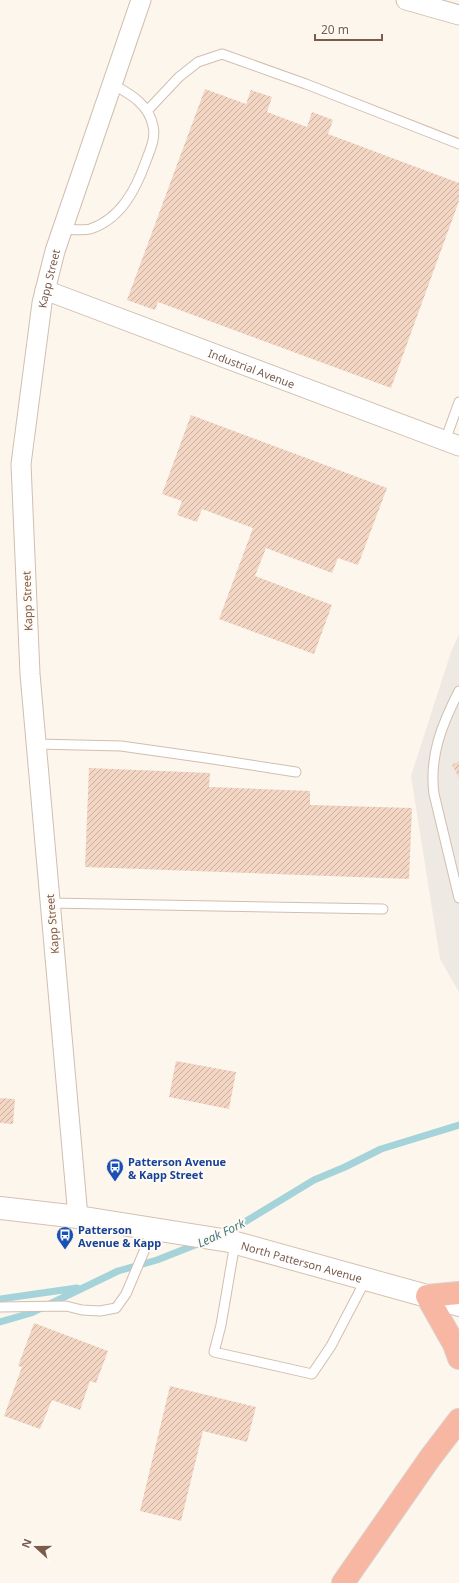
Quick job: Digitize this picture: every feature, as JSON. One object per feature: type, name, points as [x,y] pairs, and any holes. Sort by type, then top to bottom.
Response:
[{"type":"highway","points":[[459,1293],[427,1296],[454,1344],[459,1358]]},
{"type":"highway","points":[[343,1583],[430,1458],[459,1420]]},
{"type":"main road","name":"North Patterson Avenue","points":[[0,1208],[78,1216],[235,1243],[459,1305]]},
{"type":"street","name":"Kapp Street","points":[[78,1216],[30,674],[21,464],[42,303],[55,250],[141,0]]},
{"type":"street","points":[[406,0],[459,15]]},
{"type":"street","name":"Industrial Avenue","points":[[45,290],[452,443]]},
{"type":"lane","points":[[147,111],[178,77],[198,62],[222,54],[306,84],[459,144]]},
{"type":"lane","points":[[62,228],[88,229],[104,222],[119,210],[134,191],[153,143],[154,126],[147,111],[135,97],[112,84]]},
{"type":"lane","points":[[452,443],[459,402]]},
{"type":"lane","points":[[459,691],[445,718],[438,737],[432,783],[459,898]]},
{"type":"lane","points":[[36,744],[121,746],[296,772]]},
{"type":"lane","points":[[50,903],[383,909]]},
{"type":"lane","points":[[0,1307],[66,1306],[100,1312],[116,1308],[126,1294],[154,1229]]},
{"type":"lane","points":[[235,1243],[221,1324],[214,1352],[312,1374],[331,1346],[366,1279]]},
{"type":"shaded area","points":[[459,634],[459,992],[440,959],[411,776],[451,652]]},
{"type":"building","points":[[205,89],[246,104],[251,90],[272,97],[267,112],[307,127],[312,112],[333,120],[328,134],[459,183],[459,201],[391,388],[158,302],[155,310],[127,300]]},
{"type":"building","points":[[191,415],[387,488],[358,565],[338,558],[332,573],[266,548],[255,576],[332,605],[314,654],[219,619],[253,528],[202,509],[197,522],[177,515],[182,501],[162,494]]},
{"type":"building","points":[[459,761],[459,778],[452,765]]},
{"type":"building","points":[[89,768],[210,773],[209,787],[310,791],[310,805],[412,808],[409,879],[85,867]]},
{"type":"building","points":[[176,1061],[236,1072],[229,1109],[169,1097]]},
{"type":"building","points":[[0,1098],[15,1099],[13,1124],[0,1123]]},
{"type":"building","points":[[34,1323],[108,1351],[96,1383],[90,1381],[80,1410],[52,1400],[40,1429],[4,1416],[22,1367],[18,1366]]},
{"type":"building","points":[[170,1386],[256,1407],[247,1442],[203,1431],[181,1521],[140,1511]]},
{"type":"waterway","name":"Leak Fork","points":[[223,1234],[314,1180],[345,1167],[381,1149],[459,1125]]},
{"type":"waterway","name":"Leak Fork","points":[[0,1322],[31,1313],[118,1271],[157,1260],[200,1243]]},
{"type":"waterway","points":[[0,1299],[77,1288]]},
{"type":"place","name":"Patterson Avenue & Kapp Street","points":[[115,1182]]},
{"type":"place","name":"Patterson Avenue & Kapp","points":[[65,1250]]}]
